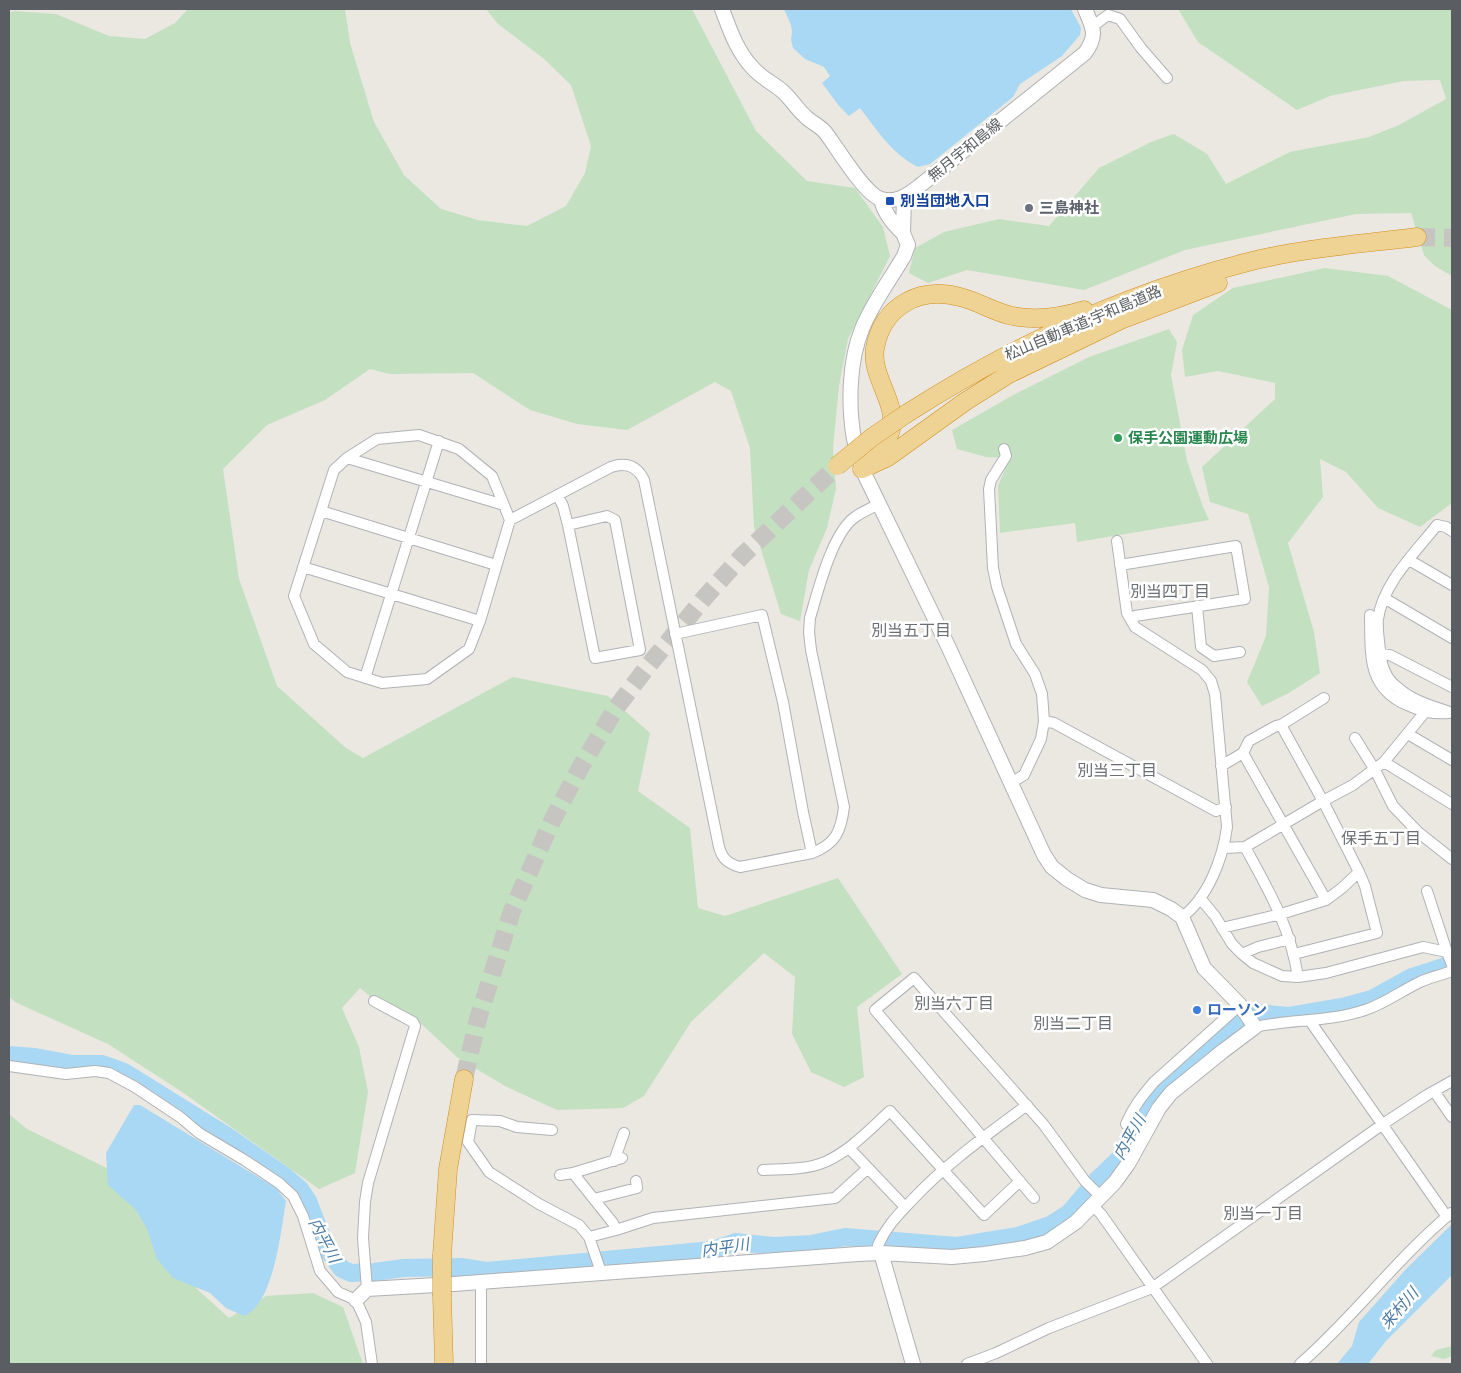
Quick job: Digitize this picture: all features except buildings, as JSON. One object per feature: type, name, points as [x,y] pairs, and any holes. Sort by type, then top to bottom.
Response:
[{"type":"highway","name":"松山自動車道;宇和島道路","points":[[837,466],[871,438],[964,377],[1025,345],[1144,294],[1249,262],[1335,246],[1417,237]]},
{"type":"highway","points":[[862,469],[888,457],[966,401],[1009,374],[1123,318],[1217,283],[1335,246]]},
{"type":"highway","points":[[862,469],[889,438],[894,423],[891,409],[878,378],[875,351],[879,332],[888,317],[902,303],[918,296],[939,294],[960,297],[1012,316],[1039,319],[1072,314],[1144,294]]},
{"type":"highway","points":[[444,1364],[442,1255],[448,1169],[464,1079]]},
{"type":"street","points":[[722,9],[734,42],[750,66],[764,79],[781,90],[805,116],[824,130],[854,172],[873,194],[881,199],[893,200],[904,197],[903,232],[908,245],[904,256],[862,327],[851,366],[851,410],[854,440],[862,469],[948,646],[1044,855],[1052,867],[1085,890],[1101,895],[1153,900],[1182,917],[1204,968],[1242,1007],[1254,1025]]},
{"type":"street","points":[[1085,9],[1092,26],[1108,15],[1120,19],[1141,48],[1167,78]]},
{"type":"street","name":"無月宇和島線","points":[[904,197],[1085,53],[1094,36],[1092,26]]},
{"type":"street","points":[[881,199],[882,206],[890,219],[903,232]]},
{"type":"street","points":[[419,435],[439,441],[459,449],[492,476],[510,520],[480,621],[469,650],[427,679],[382,683],[347,672],[314,644],[294,596],[334,470],[347,458],[377,439],[419,435]]},
{"type":"street","points":[[365,678],[439,441]]},
{"type":"street","points":[[1004,449],[1006,456],[991,480],[989,489],[989,522],[993,568],[997,587],[1016,644],[1035,674],[1042,694],[1044,721],[1040,739],[1024,775],[1011,783]]},
{"type":"street","points":[[347,458],[504,505]]},
{"type":"street","points":[[510,520],[619,464],[628,465],[641,474],[644,480],[718,847],[724,859],[732,865],[740,867],[812,853],[822,849],[834,839],[842,825],[844,807],[811,650],[810,618],[836,541],[844,528],[855,517],[879,504]]},
{"type":"street","points":[[558,496],[568,525],[595,658],[640,650],[615,520],[607,516],[568,525]]},
{"type":"street","points":[[321,511],[496,565]]},
{"type":"street","points":[[1452,531],[1437,525],[1397,576],[1384,598],[1378,619],[1380,654],[1388,677],[1396,687],[1426,704],[1452,713]]},
{"type":"street","points":[[1116,541],[1127,613],[1131,620],[1136,627],[1202,670],[1211,681],[1215,694],[1226,807],[1227,827],[1224,848],[1214,874],[1200,898],[1182,917]]},
{"type":"street","points":[[1120,565],[1236,546],[1245,599],[1134,616],[1131,620]]},
{"type":"street","points":[[1409,560],[1452,585]]},
{"type":"street","points":[[303,567],[480,621]]},
{"type":"street","points":[[1384,598],[1452,638]]},
{"type":"street","points":[[1197,606],[1202,648],[1214,656],[1240,652]]},
{"type":"street","points":[[675,634],[762,615],[783,702],[812,853]]},
{"type":"street","points":[[1370,615],[1373,667],[1379,684],[1403,703],[1425,712],[1433,714],[1452,713]]},
{"type":"street","points":[[1380,654],[1390,655],[1452,687]]},
{"type":"street","points":[[1221,766],[1243,754],[1249,741],[1281,725],[1324,698]]},
{"type":"street","points":[[1224,848],[1245,847],[1353,785],[1384,762],[1425,712]]},
{"type":"street","points":[[1044,721],[1054,723],[1216,811],[1226,807]]},
{"type":"street","points":[[1281,725],[1359,872],[1365,886],[1377,933],[1294,954]]},
{"type":"street","points":[[1408,734],[1452,760]]},
{"type":"street","points":[[1355,738],[1375,770],[1393,806],[1404,818],[1452,859]]},
{"type":"street","points":[[1243,754],[1326,900]]},
{"type":"street","points":[[1384,762],[1452,804]]},
{"type":"street","points":[[1245,847],[1281,914],[1290,939],[1298,977]]},
{"type":"street","points":[[1222,928],[1281,914],[1326,900],[1359,872]]},
{"type":"street","points":[[1428,891],[1450,959]]},
{"type":"street","points":[[1200,898],[1232,944],[1242,954],[1253,963],[1282,976],[1298,977],[1326,973],[1423,947],[1450,959]]},
{"type":"street","points":[[1242,954],[1258,947],[1290,939]]},
{"type":"street","points":[[366,1285],[481,1282],[600,1268],[880,1249],[952,1257],[1025,1248],[1047,1242],[1064,1232],[1096,1198],[1115,1182],[1128,1164],[1159,1108],[1171,1094],[1254,1025],[1310,1021],[1364,1011],[1422,981],[1452,971]]},
{"type":"street","points":[[1034,1198],[875,1010],[914,978],[1044,1124],[1096,1198],[1100,1212],[1207,1364]]},
{"type":"street","points":[[356,1300],[366,1285],[363,1238],[368,1183],[415,1026],[413,1022],[374,1001]]},
{"type":"street","points":[[1126,1124],[1134,1107],[1154,1082],[1242,1007]]},
{"type":"street","points":[[1300,1364],[1324,1344],[1393,1268],[1450,1215],[1310,1021]]},
{"type":"street","points":[[9,1066],[66,1074],[95,1071],[110,1073],[135,1087],[180,1117],[199,1133],[279,1183],[293,1196],[304,1216],[320,1271],[338,1292],[356,1300],[366,1322],[372,1364]]},
{"type":"street","points":[[967,1364],[996,1353],[1049,1328],[1152,1288],[1383,1124],[1434,1091],[1452,1082]]},
{"type":"street","points":[[1434,1091],[1452,1118]]},
{"type":"street","points":[[913,1364],[880,1249],[884,1231],[942,1170],[1027,1105]]},
{"type":"street","points":[[763,1170],[793,1169],[825,1162],[849,1148],[890,1111],[984,1215],[1020,1181]]},
{"type":"street","points":[[552,1130],[517,1126],[500,1121],[472,1120],[468,1142],[489,1172],[538,1204],[579,1225],[590,1242],[600,1268]]},
{"type":"street","points":[[560,1175],[618,1160],[624,1133]]},
{"type":"street","points":[[849,1148],[905,1207]]},
{"type":"street","points":[[590,1242],[616,1230],[653,1218],[836,1198],[868,1168]]},
{"type":"street","points":[[573,1173],[616,1230]]},
{"type":"street","points":[[594,1199],[637,1188],[636,1181]]},
{"type":"street","points":[[481,1282],[481,1364]]},
{"type":"green space","points":[[188,9],[345,9],[350,43],[374,122],[404,175],[441,209],[478,220],[527,226],[566,206],[585,173],[591,146],[571,85],[543,58],[498,24],[486,9],[692,9],[756,131],[807,181],[855,188],[883,227],[890,256],[848,339],[839,386],[833,448],[836,489],[827,528],[809,570],[800,621],[781,614],[754,527],[750,448],[731,391],[715,382],[627,430],[577,424],[530,410],[473,373],[390,374],[370,369],[325,400],[267,425],[223,469],[239,579],[277,686],[346,748],[363,758],[513,677],[608,696],[650,733],[638,791],[690,828],[698,908],[725,916],[838,878],[902,974],[857,1007],[864,1077],[844,1087],[811,1072],[792,1034],[795,977],[764,953],[691,1022],[644,1096],[623,1108],[557,1110],[505,1086],[458,1058],[417,1020],[377,1002],[360,988],[342,1008],[359,1047],[368,1092],[355,1173],[319,1189],[182,1092],[108,1044],[17,1003],[9,997],[9,13],[14,11],[56,14],[109,36],[145,39],[175,23]]},
{"type":"green space","points":[[1178,9],[1452,9],[1452,276],[1435,266],[1424,255],[1411,213],[1356,214],[1185,250],[1084,290],[967,270],[928,283],[909,273],[915,248],[944,232],[999,219],[1049,226],[1099,168],[1151,142],[1174,134],[1207,154],[1226,184],[1290,152],[1369,137],[1399,125],[1446,99],[1440,80],[1404,81],[1330,96],[1297,110],[1198,42]]},
{"type":"green space","points":[[1325,268],[1388,276],[1452,310],[1452,503],[1420,527],[1378,508],[1346,472],[1320,459],[1323,497],[1288,543],[1314,632],[1320,673],[1289,693],[1262,706],[1247,682],[1266,636],[1269,587],[1248,514],[1210,502],[1202,467],[1275,399],[1275,383],[1218,371],[1185,377],[1182,350],[1193,315],[1233,288]]},
{"type":"green space","points":[[1169,329],[1177,342],[1171,375],[1187,461],[1209,520],[1077,542],[1075,523],[1000,533],[998,486],[1010,458],[986,457],[957,449],[952,430],[1015,394],[1089,357]]},
{"type":"green space","points":[[9,1114],[27,1129],[115,1172],[196,1288],[229,1318],[266,1296],[313,1293],[343,1307],[363,1364],[9,1364]]},
{"type":"green space","points":[[1452,1346],[1452,1356],[1444,1359],[1431,1356],[1436,1350]]},
{"type":"water","points":[[784,9],[1071,9],[1081,28],[1080,35],[1062,56],[1020,84],[1013,97],[930,164],[918,167],[893,148],[860,108],[849,116],[839,106],[822,83],[830,76],[824,67],[805,59],[793,48],[791,25]]},
{"type":"water","points":[[134,1105],[140,1105],[276,1188],[286,1201],[278,1247],[269,1282],[263,1297],[254,1309],[244,1316],[226,1308],[210,1293],[173,1278],[157,1259],[147,1229],[136,1210],[108,1185],[106,1153]]},
{"type":"water","name":"来村川","points":[[1452,1224],[1452,1275],[1386,1341],[1368,1364],[1337,1364],[1352,1346],[1359,1322],[1406,1269]]},
{"type":"waterway","name":"内平川","points":[[9,1055],[35,1057],[73,1064],[102,1064],[124,1072],[227,1136],[300,1189],[308,1201],[326,1248],[342,1269],[351,1273],[404,1268],[461,1267],[486,1271],[713,1250],[736,1242],[774,1246],[811,1244],[845,1237],[957,1246],[1018,1236],[1050,1225],[1069,1213],[1097,1180],[1119,1159],[1145,1108],[1163,1086],[1231,1029],[1258,1013],[1288,1016],[1346,1006],[1372,999],[1412,977],[1452,964]]},
{"type":"tunnel","points":[[1417,237],[1452,238]]},
{"type":"tunnel","points":[[464,1079],[478,1019],[512,911],[551,823],[580,768],[616,708],[706,596],[743,555],[837,466]]},
{"type":"place","name":"別当団地入口","points":[[890,201]]},
{"type":"place","name":"三島神社","points":[[1029,208]]},
{"type":"place","name":"保手公園運動広場","points":[[1118,438]]},
{"type":"place","name":"ローソン","points":[[1197,1010]]},
{"type":"district","name":"別当四丁目","points":[[1170,591]]},
{"type":"district","name":"別当五丁目","points":[[911,630]]},
{"type":"district","name":"別当三丁目","points":[[1117,770]]},
{"type":"district","name":"保手五丁目","points":[[1381,838]]},
{"type":"district","name":"別当六丁目","points":[[954,1003]]},
{"type":"district","name":"別当二丁目","points":[[1073,1023]]},
{"type":"district","name":"別当一丁目","points":[[1263,1213]]}]
